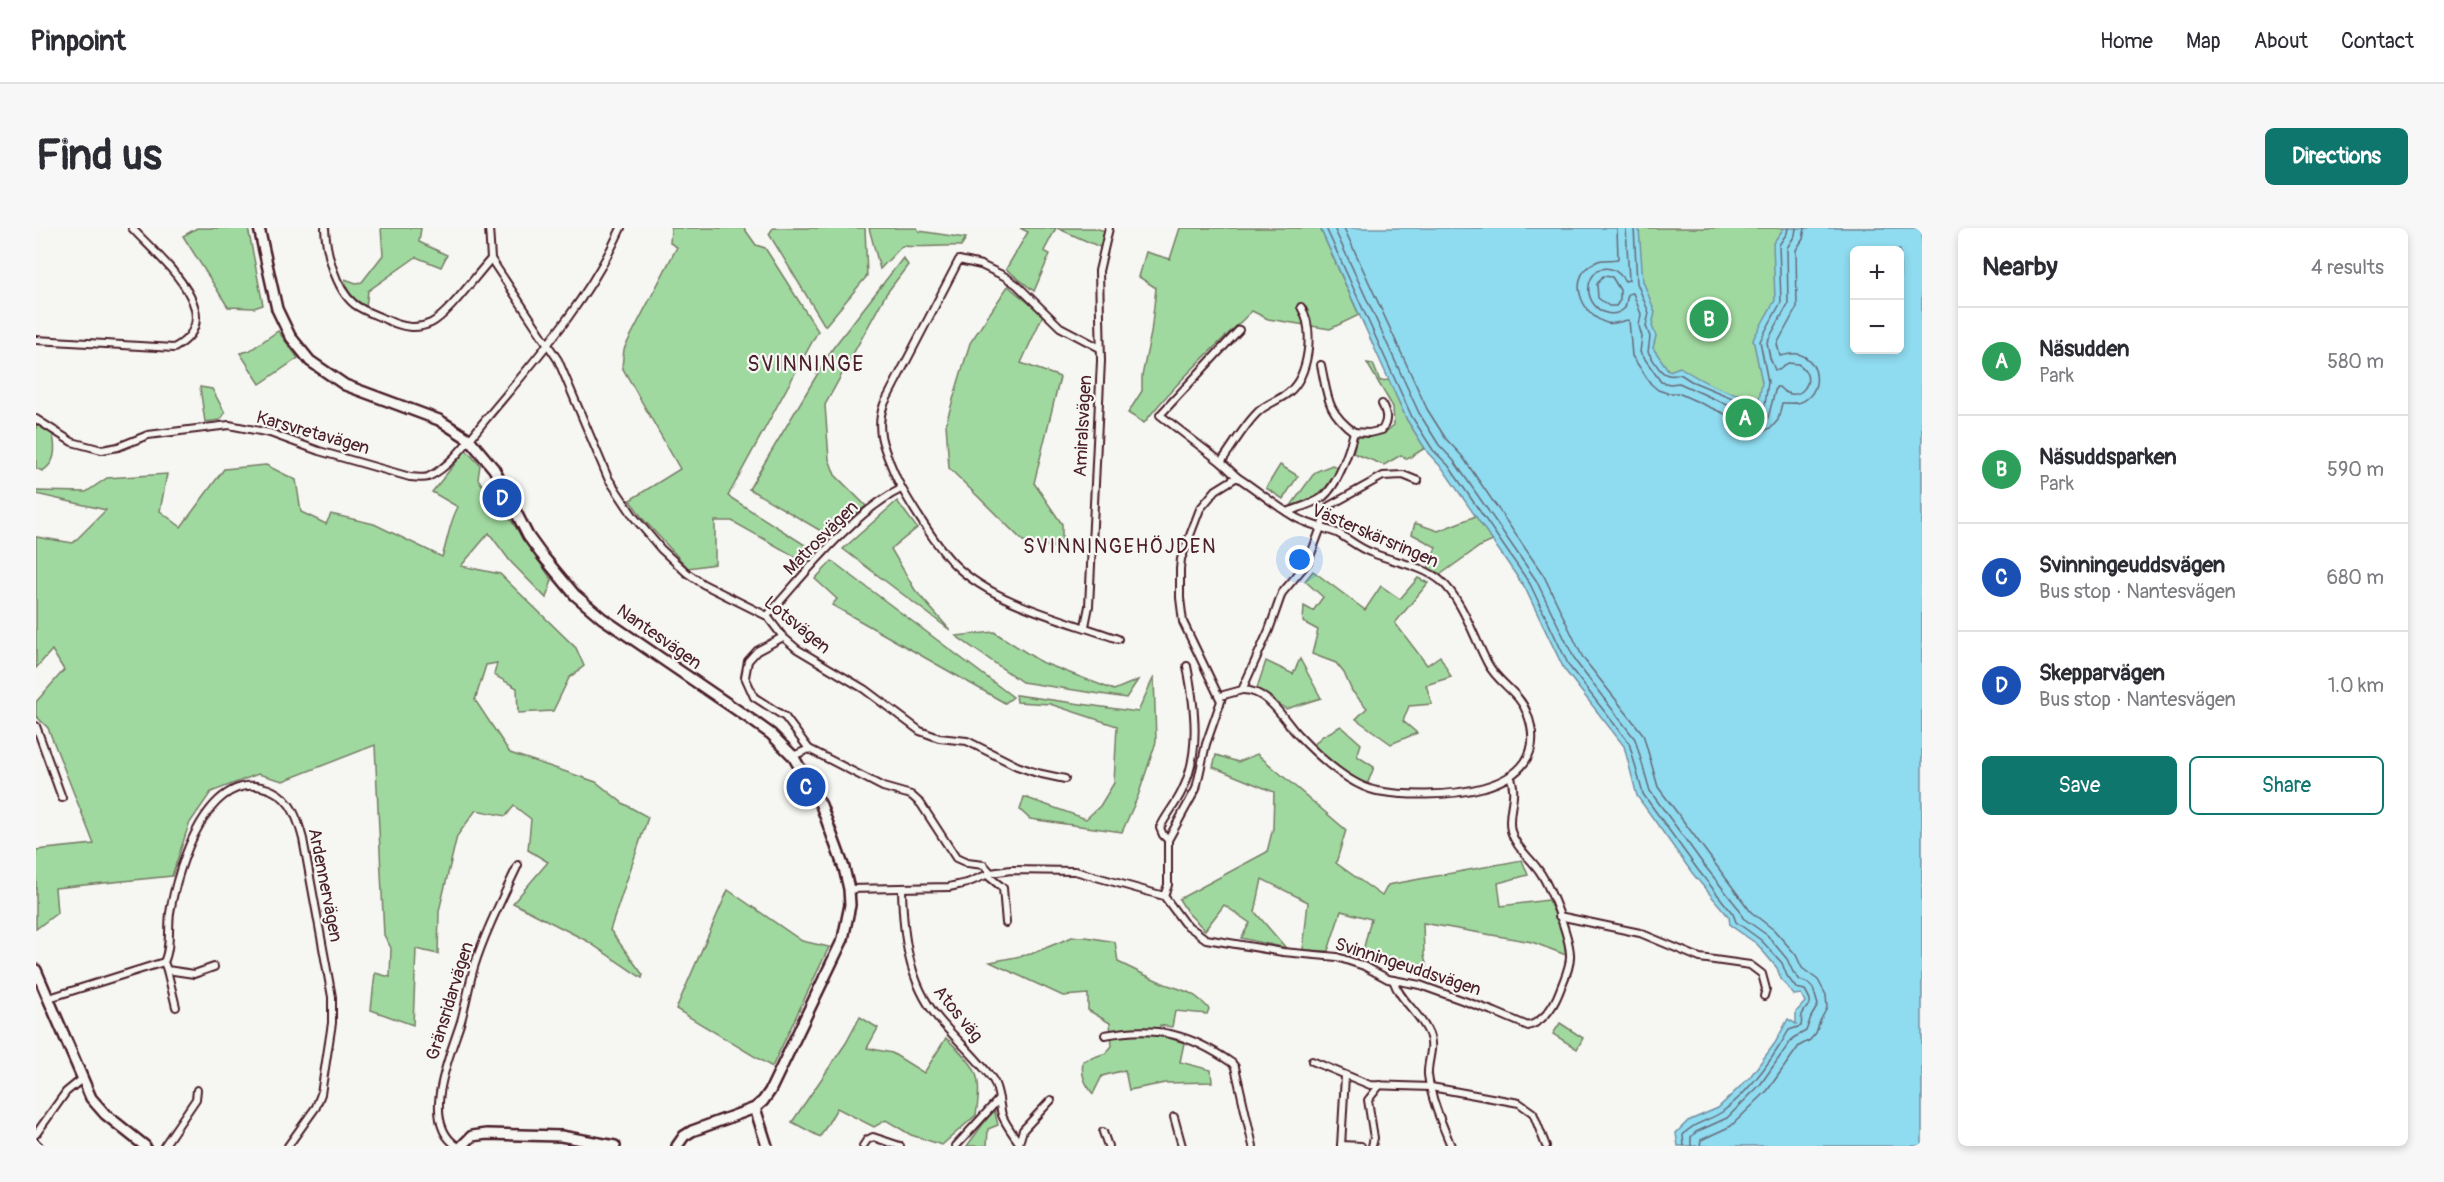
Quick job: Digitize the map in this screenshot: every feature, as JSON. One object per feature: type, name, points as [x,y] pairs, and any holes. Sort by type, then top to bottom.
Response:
[{"type":"street","points":[[36,340],[174,348],[191,336],[196,327],[197,316],[181,280],[132,228]]},
{"type":"street","name":"Nantesvägen","points":[[259,228],[267,271],[278,309],[290,336],[310,361],[345,385],[439,420],[469,439],[494,469],[528,536],[575,595],[602,618],[771,734],[793,756],[821,805],[841,855],[849,890],[849,915],[840,946],[770,1091],[764,1101],[755,1108]]},
{"type":"street","points":[[325,228],[326,247],[332,266],[352,302],[393,323],[409,327],[426,325],[438,319],[491,259],[489,228]]},
{"type":"street","points":[[469,439],[549,344],[594,276],[621,228]]},
{"type":"street","name":"Amiralsvägen","points":[[1085,626],[1089,606],[1100,348],[1099,272],[1109,228]]},
{"type":"street","name":"Lotsvägen","points":[[491,259],[549,344],[564,372],[589,436],[609,478],[634,517],[661,549],[687,573],[767,616],[783,637],[807,656],[864,689],[920,731],[939,738],[967,741],[1017,766],[1065,779]]},
{"type":"street","points":[[1100,348],[1060,327],[1017,285],[1004,276],[981,265],[959,260],[879,417],[879,429],[883,446],[901,489],[939,546],[955,565],[967,575],[1023,605],[1118,639]]},
{"type":"street","points":[[1221,462],[1257,413],[1289,392],[1302,370],[1307,356],[1308,338],[1306,320],[1301,307]]},
{"type":"street","name":"Västerskärsringen","points":[[1239,330],[1160,415],[1237,477],[1299,520],[1338,534],[1370,552],[1431,574],[1448,587],[1492,672],[1522,703],[1528,714],[1532,737],[1531,751],[1522,767],[1494,784],[1449,793],[1406,795],[1369,789],[1320,757],[1275,706],[1253,692],[1242,690]]},
{"type":"street","points":[[1321,365],[1329,406],[1339,421],[1354,432],[1369,433],[1382,430],[1387,423],[1386,412],[1382,404]]},
{"type":"street","name":"Karsvretavägen","points":[[36,419],[72,442],[102,450],[118,447],[148,435],[229,425],[270,434],[319,451],[410,477],[426,478],[442,468],[469,439]]},
{"type":"street","points":[[1287,512],[1323,496],[1344,464],[1354,432]]},
{"type":"street","points":[[1220,696],[1242,690],[1269,630],[1282,593],[1308,562],[1318,539],[1320,527],[1332,504],[1383,476],[1403,475],[1418,481]]},
{"type":"street","points":[[849,890],[959,886],[989,874],[1011,870],[1075,871],[1164,896],[1168,885],[1168,840],[1196,789],[1206,744],[1220,705],[1220,696],[1184,622],[1180,598],[1181,559],[1200,508],[1216,490],[1237,477]]},
{"type":"street","name":"Matrosvägen","points":[[767,616],[857,520],[901,489]]},
{"type":"street","points":[[783,637],[753,654],[746,666],[746,677],[754,697],[785,717],[809,749],[883,787],[911,795],[921,804],[956,858],[967,863],[984,865],[989,874],[1003,888],[1006,923]]},
{"type":"street","points":[[1168,840],[1160,828],[1182,792],[1188,774],[1195,735],[1187,666]]},
{"type":"street","points":[[36,726],[62,798]]},
{"type":"street","points":[[793,756],[809,749]]},
{"type":"street","name":"Svinningeuddsvägen","points":[[1164,896],[1184,923],[1206,939],[1283,952],[1337,957],[1393,980],[1420,985],[1459,998],[1528,1026],[1537,1024],[1549,1011],[1557,997],[1570,961],[1566,936],[1540,873],[1512,834],[1509,821],[1514,789],[1510,776]]},
{"type":"street","name":"Ardennervägen","points":[[176,1007],[164,962],[167,956],[170,915],[176,886],[192,839],[208,811],[227,792],[239,787],[259,786],[280,794],[296,816],[303,839],[332,997],[333,1014],[320,1099],[288,1146]]},
{"type":"street","name":"Gränsridarvägen","points":[[457,1146],[447,1138],[441,1125],[439,1107],[442,1077],[454,1043],[477,959],[518,865]]},
{"type":"street","name":"Atos väg","points":[[902,889],[903,932],[919,989],[937,1018],[995,1082],[1005,1121],[1020,1145]]},
{"type":"street","points":[[1559,916],[1640,933],[1700,958],[1750,965],[1762,974],[1766,989],[1764,996]]},
{"type":"street","points":[[49,998],[164,962]]},
{"type":"street","points":[[167,970],[194,974],[214,967]]},
{"type":"street","points":[[36,970],[82,1079],[98,1107],[145,1146]]},
{"type":"street","points":[[1393,980],[1412,1011],[1426,1026],[1430,1037],[1431,1052],[1428,1068],[1431,1087],[1441,1125],[1451,1146]]},
{"type":"street","points":[[1105,1035],[1140,1030],[1173,1034],[1205,1045],[1232,1063],[1235,1067],[1253,1146]]},
{"type":"street","points":[[1312,1061],[1331,1067],[1365,1084],[1431,1087],[1492,1097],[1522,1105],[1533,1113],[1545,1146]]},
{"type":"street","points":[[1345,1076],[1341,1145],[1361,1146]]},
{"type":"street","points":[[36,1134],[66,1092],[82,1079]]},
{"type":"street","points":[[1372,1146],[1374,1138],[1368,1100],[1380,1085]]},
{"type":"street","points":[[164,1146],[196,1099],[197,1090]]},
{"type":"street","points":[[957,1146],[999,1100]]},
{"type":"street","points":[[1020,1145],[1023,1130],[1052,1100]]},
{"type":"street","points":[[676,1146],[684,1136],[693,1131],[755,1108],[767,1146]]},
{"type":"street","points":[[1174,1117],[1182,1146]]},
{"type":"street","points":[[1102,1132],[1108,1146]]},
{"type":"street","points":[[462,1146],[472,1136],[487,1134],[548,1135],[615,1146]]},
{"type":"street","points":[[863,1146],[873,1137],[900,1146]]},
{"type":"green space","points":[[197,228],[248,228],[263,305],[254,308],[228,307],[183,236]]},
{"type":"green space","points":[[381,228],[421,228],[419,242],[447,255],[441,267],[416,257],[368,291],[366,307],[349,292],[345,279],[356,283],[362,282],[383,255]]},
{"type":"green space","points":[[671,228],[744,228],[756,245],[765,248],[818,331],[728,496],[819,554],[810,565],[732,521],[715,521],[715,564],[688,568],[643,519],[630,500],[680,469],[622,367],[624,349],[677,247],[670,243]]},
{"type":"green space","points":[[773,228],[865,228],[867,276],[825,326],[769,234]]},
{"type":"green space","points":[[869,228],[917,228],[919,231],[966,238],[961,246],[902,246],[880,269]]},
{"type":"green space","points":[[1020,228],[1056,228],[1044,251],[1050,254],[1034,291],[1006,269],[1028,232]]},
{"type":"green space","points":[[1057,228],[1094,228],[1106,231],[1102,248]]},
{"type":"green space","points":[[1180,228],[1320,228],[1359,315],[1330,329],[1268,319],[1252,311],[1182,379],[1144,423],[1128,413],[1142,391],[1142,376],[1151,333],[1156,288],[1139,277],[1146,252],[1170,259]]},
{"type":"green space","points":[[1473,228],[1901,228],[1901,246],[1850,246],[1850,354],[1902,354],[1905,641]]},
{"type":"green space","points":[[903,258],[908,265],[886,294],[825,405],[829,459],[835,475],[866,506],[828,535],[749,489],[833,348]]},
{"type":"green space","points":[[1008,286],[1043,315],[1021,363],[1060,377],[1034,483],[1062,524],[1062,549],[1023,541],[949,468],[946,423],[970,343]]},
{"type":"green space","points":[[278,331],[298,358],[260,384],[240,353],[249,351]]},
{"type":"green space","points":[[1367,363],[1373,364],[1380,381],[1389,380],[1407,420],[1425,448],[1407,459],[1401,455],[1384,465],[1353,453],[1357,436],[1377,436],[1394,425],[1393,407]]},
{"type":"green space","points":[[200,387],[212,389],[225,413],[220,420],[205,422]]},
{"type":"green space","points":[[36,423],[52,432],[54,443],[53,459],[42,471],[36,468]]},
{"type":"green space","points":[[466,450],[480,465],[478,479],[492,499],[506,513],[552,580],[546,598],[510,561],[489,533],[461,566],[500,574],[576,648],[584,666],[569,678],[553,711],[518,713],[517,688],[494,675],[497,663],[486,665],[475,700],[510,753],[596,782],[624,804],[648,817],[610,930],[643,975],[642,978],[587,941],[513,903],[548,862],[528,850],[531,819],[514,806],[506,816],[476,810],[457,836],[439,911],[438,954],[416,949],[413,1025],[371,1010],[375,973],[390,977],[391,948],[384,935],[375,745],[283,781],[258,774],[211,792],[189,824],[172,876],[55,888],[57,913],[36,929],[36,850],[94,844],[48,728],[36,716],[36,702],[64,670],[52,650],[36,668],[36,537],[73,543],[106,510],[36,494],[36,491],[86,492],[107,478],[167,474],[160,511],[181,527],[224,469],[266,465],[296,480],[301,512],[326,524],[331,514],[374,524],[442,557],[458,507],[432,492]]},
{"type":"green space","points":[[1280,465],[1298,476],[1283,499],[1266,488]]},
{"type":"green space","points":[[1332,465],[1339,468],[1321,494],[1290,507],[1315,472]]},
{"type":"green space","points":[[897,501],[917,528],[891,549],[915,590],[950,630],[843,549]]},
{"type":"green space","points":[[1476,516],[1493,541],[1479,547],[1441,574],[1428,569],[1436,547],[1412,534],[1415,523],[1438,531]]},
{"type":"green space","points":[[832,561],[1013,697],[1005,703],[832,605],[837,599],[815,579]]},
{"type":"green space","points":[[1313,571],[1365,610],[1381,586],[1400,599],[1418,578],[1428,583],[1395,623],[1427,665],[1440,656],[1451,677],[1426,685],[1432,704],[1409,706],[1403,721],[1417,733],[1391,744],[1356,719],[1367,708],[1352,691],[1344,673],[1336,663],[1312,654],[1318,630],[1303,622],[1304,606],[1313,611],[1323,597],[1305,581]]},
{"type":"green space","points":[[994,632],[1041,662],[1114,690],[1138,680],[1126,698],[1022,682],[956,636]]},
{"type":"green space","points":[[1300,659],[1321,698],[1286,709],[1257,688],[1266,661],[1293,674]]},
{"type":"green space","points":[[1154,676],[1156,742],[1138,796],[1122,832],[1030,819],[1020,810],[1024,797],[1086,819],[1100,806],[1114,783],[1117,726],[1050,704],[1017,702],[1016,695],[1138,712]]},
{"type":"green space","points":[[1341,726],[1361,744],[1357,756],[1374,767],[1367,785],[1330,763],[1313,746],[1321,737]]},
{"type":"green space","points":[[1257,754],[1346,830],[1336,863],[1382,896],[1388,885],[1522,860],[1528,875],[1498,883],[1501,906],[1548,900],[1563,931],[1566,955],[1532,942],[1423,923],[1424,955],[1428,972],[1363,951],[1371,919],[1341,911],[1328,951],[1303,950],[1308,902],[1262,879],[1255,912],[1286,948],[1241,938],[1250,923],[1224,905],[1205,930],[1187,912],[1179,899],[1267,852],[1273,828],[1274,792],[1213,767],[1216,755],[1238,762]]},
{"type":"green space","points":[[728,890],[802,941],[829,947],[772,1067],[676,1009]]},
{"type":"green space","points":[[1072,937],[1115,942],[1118,962],[1189,993],[1204,1003],[1209,1009],[1207,1014],[1175,1011],[1172,1027],[1160,1025],[1158,1034],[1184,1043],[1180,1062],[1211,1070],[1212,1082],[1165,1083],[1129,1090],[1125,1070],[1102,1076],[1093,1094],[1084,1078],[1083,1061],[1106,1053],[1112,1046],[1110,1023],[1088,1010],[1088,994],[1063,996],[990,962],[1031,954]]},
{"type":"green space","points":[[860,1017],[878,1028],[867,1048],[892,1053],[924,1073],[946,1038],[971,1064],[975,1071],[978,1089],[976,1115],[942,1145],[911,1135],[886,1120],[874,1127],[837,1108],[820,1137],[792,1122],[846,1043]]},
{"type":"green space","points":[[1560,1023],[1583,1038],[1577,1049],[1553,1034]]},
{"type":"green space","points":[[994,1109],[998,1125],[988,1129],[987,1146],[967,1146]]},
{"type":"water","points":[[1320,228],[1639,228],[1643,281],[1655,312],[1652,326],[1656,336],[1653,348],[1669,371],[1680,367],[1710,384],[1742,395],[1751,413],[1757,411],[1762,382],[1753,339],[1775,300],[1773,243],[1784,228],[1922,228],[1922,1146],[1678,1146],[1676,1133],[1688,1121],[1718,1108],[1750,1077],[1775,1043],[1788,1019],[1796,1024],[1796,1012],[1805,1002],[1801,994],[1794,995],[1781,979],[1777,968],[1757,944],[1730,925],[1729,917],[1693,874],[1637,796],[1624,746],[1564,669],[1525,588],[1443,469],[1428,453],[1407,420]]},
{"type":"place","name":"Näsuddsparken","points":[[1709,319]]},
{"type":"place","name":"Näsudden","points":[[1745,418]]},
{"type":"place","name":"Skepparvägen","points":[[502,498]]},
{"type":"place","name":"Svinningeuddsvägen","points":[[806,787]]},
{"type":"district","name":"SVINNINGE","points":[[806,364]]},
{"type":"district","name":"SVINNINGEHÖJDEN","points":[[1120,546]]}]
